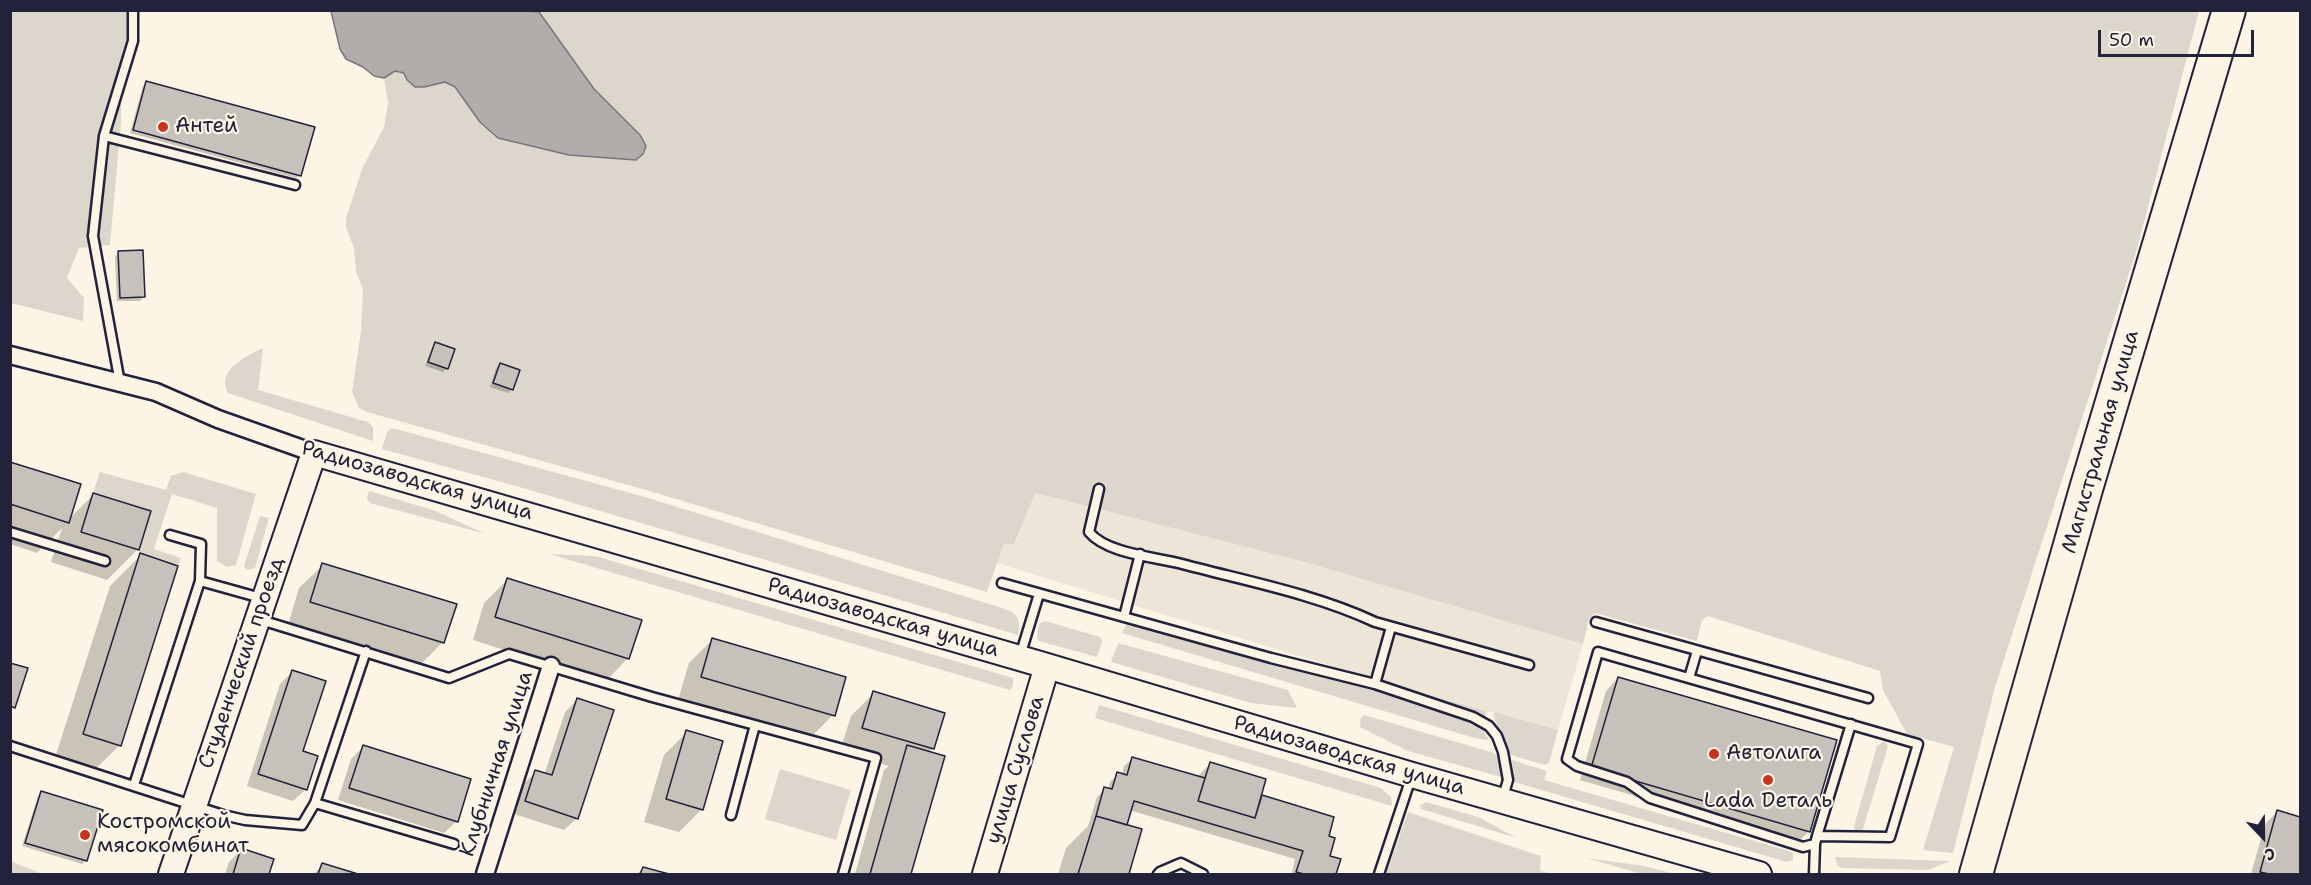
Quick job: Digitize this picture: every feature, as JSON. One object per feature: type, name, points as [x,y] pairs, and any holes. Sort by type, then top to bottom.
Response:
[{"type":"highway","name":"Магистральная улица","points":[[1976,874],[2090,477],[2229,10]]},
{"type":"street","name":"Радиозаводская улица","points":[[10,355],[156,392],[218,419],[314,453],[1020,658],[1412,775],[1759,874]]},
{"type":"street","name":"Студенческий проезд","points":[[171,874],[314,453]]},
{"type":"street","name":"Клубничная улица","points":[[485,874],[551,666]]},
{"type":"street","name":"улица Суслова","points":[[985,874],[1047,666]]},
{"type":"lane","points":[[120,383],[93,236],[104,136],[133,41],[133,10]]},
{"type":"lane","points":[[104,136],[295,185]]},
{"type":"lane","points":[[1099,489],[1089,532],[1095,540],[1308,598],[1391,627],[1529,665]]},
{"type":"lane","points":[[10,532],[105,561]]},
{"type":"lane","points":[[134,785],[200,581],[201,544],[170,535]]},
{"type":"lane","points":[[1124,617],[1140,554]]},
{"type":"lane","points":[[200,581],[261,609],[366,651],[449,678],[509,654],[876,758],[843,874]]},
{"type":"lane","points":[[1002,583],[1375,684],[1473,717],[1489,726],[1497,736],[1508,780],[1502,801]]},
{"type":"lane","points":[[1020,658],[1039,594]]},
{"type":"lane","points":[[1596,622],[1868,698]]},
{"type":"lane","points":[[1375,684],[1391,627]]},
{"type":"lane","points":[[10,746],[245,820],[302,825],[315,803],[366,651]]},
{"type":"lane","points":[[1689,678],[1697,651]]},
{"type":"lane","points":[[1598,652],[1689,678],[1918,744],[1890,837],[1816,840],[1803,847],[1650,798],[1627,782],[1577,766],[1567,759],[1598,652]]},
{"type":"lane","points":[[1814,874],[1816,840],[1851,724]]},
{"type":"lane","points":[[731,815],[755,725]]},
{"type":"lane","points":[[1379,874],[1412,775]]},
{"type":"lane","points":[[315,803],[454,844]]},
{"type":"lane","points":[[1158,874],[1181,863],[1203,874]]},
{"type":"shaded area","points":[[10,11],[138,11],[136,40],[121,85],[121,122],[110,245],[79,248],[67,278],[84,298],[83,321],[11,303]]},
{"type":"shaded area","points":[[331,11],[539,12],[594,89],[640,135],[646,146],[643,154],[636,160],[569,155],[498,138],[480,122],[455,87],[445,82],[415,87],[407,80],[404,73],[395,71],[384,78],[374,76],[363,67],[346,59],[340,49]]},
{"type":"shaded area","points":[[525,11],[2199,11],[2137,249],[1995,687],[1953,853],[1923,850],[1954,747],[1907,734],[1883,690],[1880,671],[1708,616],[1702,620],[1697,641],[1595,613],[1589,619],[1583,644],[1301,561],[1035,493],[1014,545],[1004,543],[987,592],[646,490],[359,408],[352,392],[361,331],[363,289],[356,272],[354,248],[346,228],[346,218],[362,169],[384,127],[388,102],[384,78],[396,71],[405,73],[424,87],[445,82],[455,87],[468,102],[569,155],[635,160],[640,135],[594,89],[539,12]]},
{"type":"shaded area","points":[[263,349],[258,390],[368,422],[373,427],[373,441],[228,393],[225,385],[229,372],[240,361]]},
{"type":"shaded area","points":[[392,428],[645,497],[1002,608],[1017,617],[1018,635],[523,488],[382,449],[387,432]]},
{"type":"shaded area","points":[[100,472],[166,490],[171,476],[183,472],[256,494],[236,565],[227,567],[217,561],[217,508],[172,494],[154,549],[181,558],[178,566],[140,553],[151,511],[93,493]]},
{"type":"shaded area","points":[[369,491],[433,510],[486,534],[370,503],[367,498]]},
{"type":"shaded area","points":[[1034,493],[1301,561],[1583,644],[1558,730],[1403,688],[997,563],[1004,542],[1015,545]]},
{"type":"shaded area","points":[[260,516],[269,518],[255,568],[247,570],[244,566]]},
{"type":"shaded area","points":[[549,554],[595,556],[1013,678],[1013,686],[1010,690]]},
{"type":"shaded area","points":[[1045,621],[1100,637],[1102,641],[1097,657],[1039,641],[1037,637],[1039,624]]},
{"type":"shaded area","points":[[1127,623],[1374,689],[1473,722],[1481,726],[1489,740],[1478,739],[1122,633]]},
{"type":"shaded area","points":[[1118,643],[1288,690],[1297,708],[1251,703],[1111,662]]},
{"type":"shaded area","points":[[1403,688],[1487,711],[1485,717]]},
{"type":"shaded area","points":[[1099,705],[1381,788],[1391,797],[1392,806],[1095,718]]},
{"type":"shaded area","points":[[1494,712],[1558,730],[1549,763],[1545,765],[1511,755]]},
{"type":"shaded area","points":[[1364,715],[1494,753],[1498,757],[1501,777],[1408,751],[1360,727],[1361,718]]},
{"type":"shaded area","points":[[1884,741],[1888,746],[1863,829],[1855,833],[1854,826],[1877,746]]},
{"type":"shaded area","points":[[1512,760],[1547,771],[1544,780],[1789,851],[1793,853],[1793,860],[1787,862],[1514,782]]},
{"type":"shaded area","points":[[780,769],[851,790],[836,840],[765,819]]},
{"type":"shaded area","points":[[1426,802],[1478,817],[1517,838],[1421,809],[1420,806]]},
{"type":"shaded area","points":[[1408,812],[1541,856],[1540,871],[1554,874],[1386,874]]},
{"type":"shaded area","points":[[1835,857],[1950,861],[1928,870],[1842,868],[1838,866]]},
{"type":"shaded area","points":[[1586,858],[1644,866],[1675,874],[1642,874]]},
{"type":"shaded area","points":[[10,861],[40,873],[44,874],[11,874]]},
{"type":"building","points":[[146,81],[315,127],[301,176],[133,130]]},
{"type":"building","points":[[143,250],[145,297],[120,298],[118,251]]},
{"type":"building","points":[[435,342],[455,349],[448,369],[428,362]]},
{"type":"building","points":[[500,363],[520,370],[513,390],[493,383]]},
{"type":"building","points":[[10,462],[81,484],[69,523],[10,504]]},
{"type":"building","points":[[93,493],[151,511],[139,550],[81,532]]},
{"type":"building","points":[[140,553],[178,566],[121,746],[83,734]]},
{"type":"building","points":[[322,563],[457,604],[444,643],[310,602]]},
{"type":"building","points":[[507,578],[642,620],[629,659],[495,617]]},
{"type":"building","points":[[712,638],[846,677],[835,716],[701,677]]},
{"type":"building","points":[[10,663],[28,668],[15,708],[10,706]]},
{"type":"building","points":[[292,670],[326,681],[303,751],[318,756],[307,790],[258,774]]},
{"type":"building","name":"Автолига","points":[[1618,677],[1837,740],[1810,832],[1591,768]]},
{"type":"building","points":[[873,691],[945,713],[934,749],[862,728]]},
{"type":"building","points":[[577,698],[614,710],[578,819],[525,801],[535,770],[552,775]]},
{"type":"building","points":[[686,730],[723,741],[703,810],[666,799]]},
{"type":"building","points":[[363,745],[471,779],[458,822],[349,788]]},
{"type":"building","points":[[907,745],[945,756],[911,874],[870,874]]},
{"type":"building","points":[[1132,757],[1205,778],[1198,801],[1255,818],[1262,795],[1334,817],[1329,836],[1335,838],[1330,856],[1341,859],[1336,874],[1296,872],[1303,851],[1134,801],[1127,825],[1096,816],[1104,787],[1112,789],[1117,772],[1127,775]]},
{"type":"building","points":[[1210,762],[1266,779],[1255,818],[1198,801]]},
{"type":"building","points":[[41,791],[103,810],[87,861],[25,843]]},
{"type":"building","points":[[2277,810],[2300,817],[2300,874],[2260,872]]},
{"type":"building","points":[[1096,816],[1142,829],[1129,874],[1078,874]]},
{"type":"building","points":[[241,848],[274,859],[269,874],[233,874]]},
{"type":"building","points":[[322,863],[358,874],[318,874]]},
{"type":"building","points":[[643,867],[669,874],[640,874]]},
{"type":"place","name":"Антей","points":[[163,127]]},
{"type":"place","name":"Автолига","points":[[1714,754]]},
{"type":"place","name":"Lada Dеталь","points":[[1768,780]]},
{"type":"place","name":"Костромской мясокомбинат","points":[[85,835]]}]
